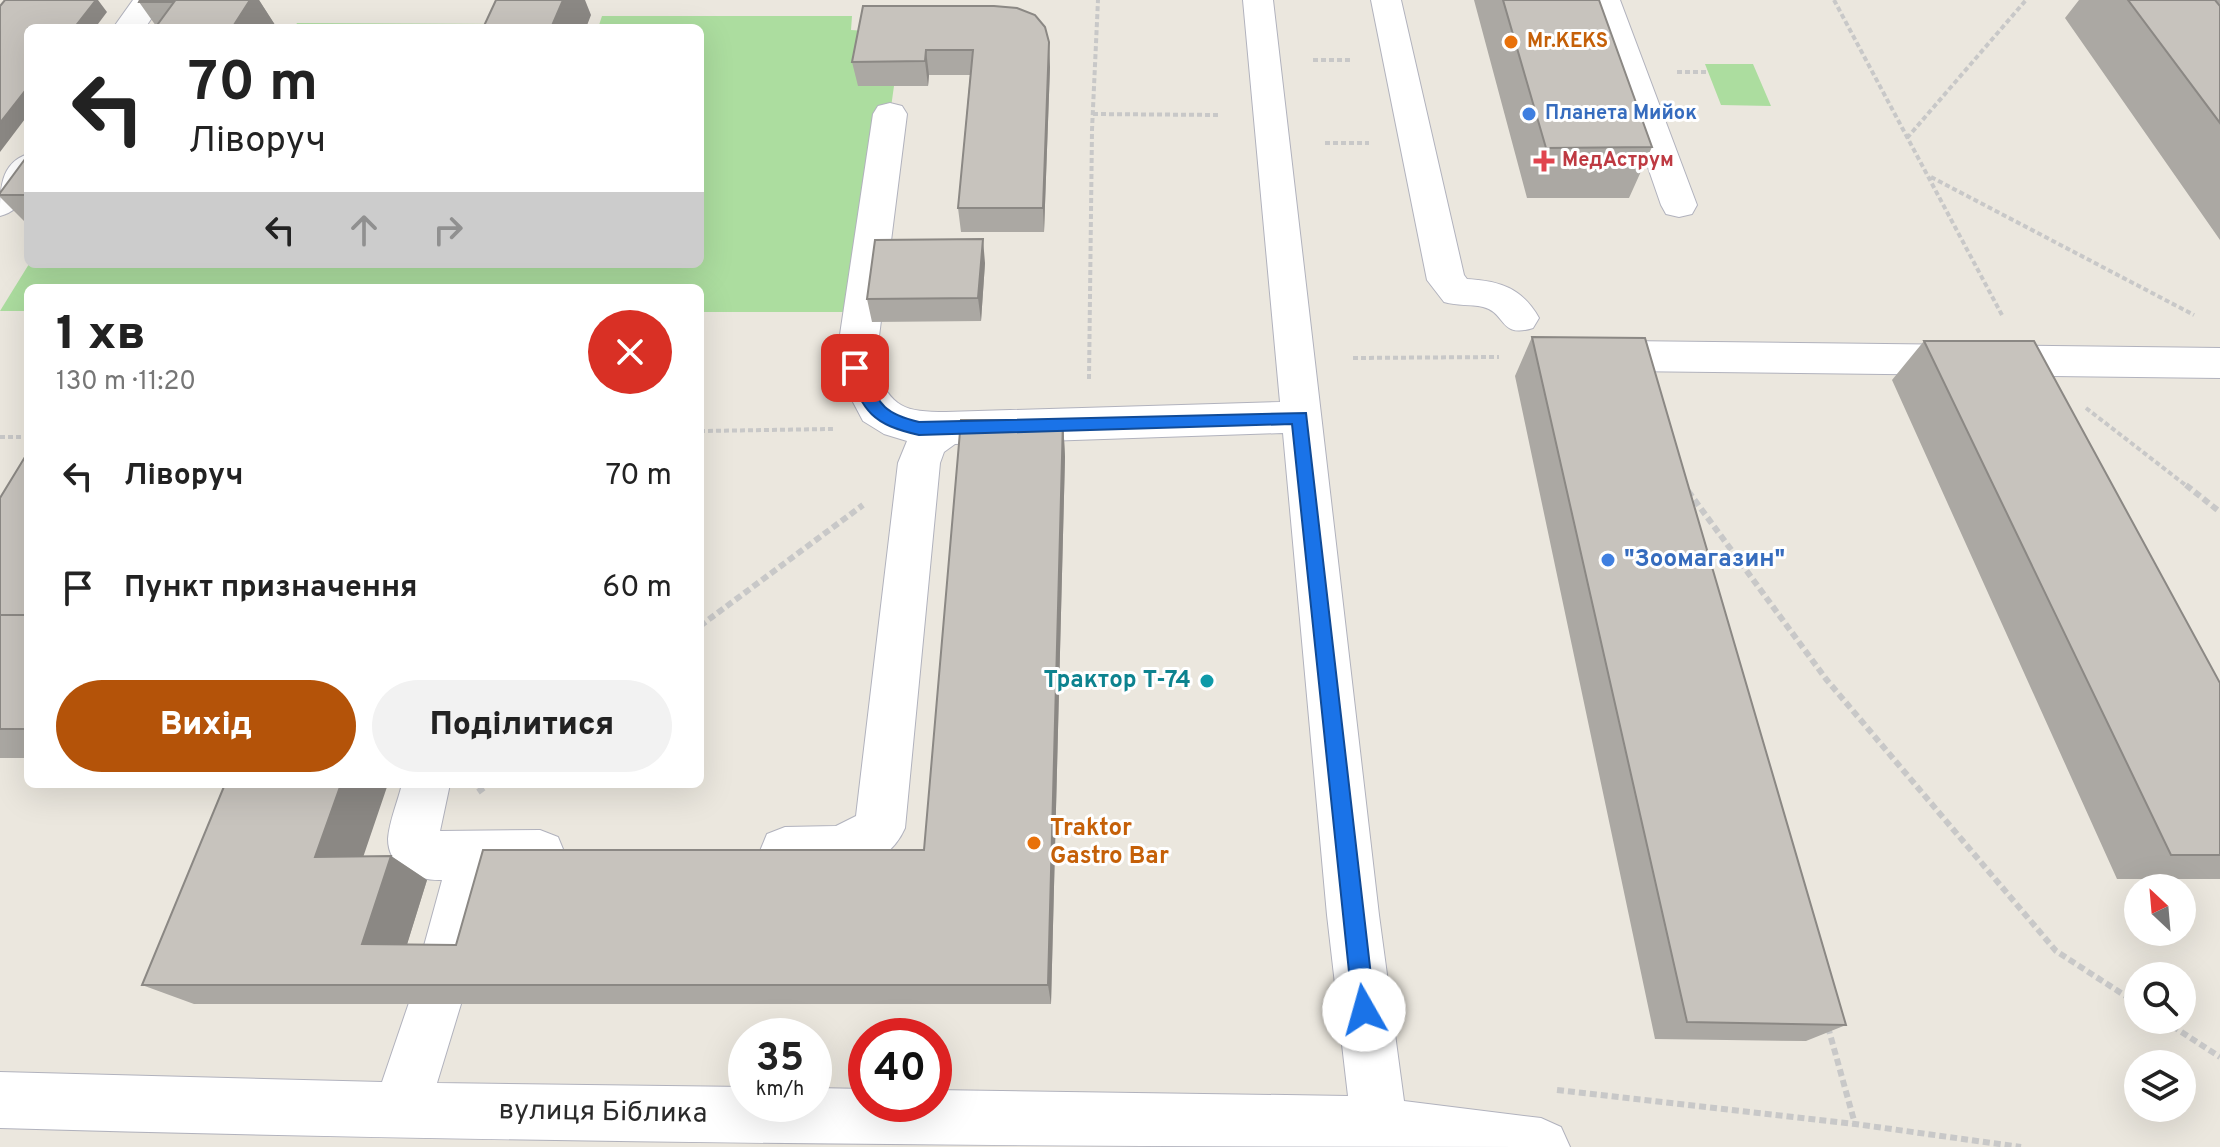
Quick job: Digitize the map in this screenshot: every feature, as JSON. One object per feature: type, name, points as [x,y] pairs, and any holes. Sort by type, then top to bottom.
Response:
[{"type":"street","points":[[132,24],[149,0]]},
{"type":"street","points":[[1258,0],[1353,915],[1381,1137]]},
{"type":"street","points":[[1386,0],[1446,280],[1457,292],[1484,292],[1501,298],[1520,318]]},
{"type":"street","points":[[1605,0],[1679,205]]},
{"type":"street","points":[[890,114],[855,368],[876,412],[928,440],[1088,424],[1300,417]]},
{"type":"street","points":[[0,204],[24,171]]},
{"type":"street","points":[[1624,356],[2220,363]]},
{"type":"street","points":[[750,852],[842,851],[865,844],[880,828],[928,440]]},
{"type":"street","points":[[425,788],[413,841],[425,856],[581,854]]},
{"type":"street","points":[[401,1111],[440,984],[474,855]]},
{"type":"street","name":"вулиця Біблика","points":[[0,1100],[401,1111],[1098,1118],[1541,1147]]},
{"type":"path","points":[[1088,424],[1098,0]]},
{"type":"path","points":[[1834,0],[2026,361],[2220,512]]},
{"type":"path","points":[[1907,138],[2026,0]]},
{"type":"path","points":[[1676,72],[1708,72]]},
{"type":"path","points":[[1093,114],[1220,115]]},
{"type":"path","points":[[1929,176],[2206,322]]},
{"type":"path","points":[[1353,358],[1503,357]]},
{"type":"path","points":[[704,431],[928,440]]},
{"type":"path","points":[[0,437],[24,437]]},
{"type":"path","points":[[704,623],[928,440]]},
{"type":"path","points":[[1680,480],[1826,679],[2056,951],[2124,995]]},
{"type":"path","points":[[1825,1017],[1855,1124]]},
{"type":"path","points":[[2185,1034],[2220,1057]]},
{"type":"path","points":[[1554,1089],[2021,1147]]},
{"type":"green space","points":[[602,16],[852,16],[851,30],[867,31],[894,86],[862,312],[704,312],[704,284],[24,284],[24,311],[0,311],[27,268],[704,268],[704,24],[599,24]]},
{"type":"green space","points":[[297,23],[512,24],[296,24]]},
{"type":"green space","points":[[1705,64],[1753,64],[1771,106],[1721,105]]},
{"type":"building","points":[[5,0],[96,0],[77,24],[24,24],[24,92],[0,123],[0,6]]},
{"type":"building","points":[[250,0],[235,24],[158,24],[174,2],[139,2]]},
{"type":"building","points":[[496,0],[563,0],[553,24],[485,24]]},
{"type":"building","points":[[1503,0],[1599,0],[1652,147],[1546,148]]},
{"type":"building","points":[[2128,0],[2215,0],[2220,6],[2220,123]]},
{"type":"building","points":[[863,6],[994,6],[1017,8],[1035,15],[1045,27],[1049,42],[1043,208],[958,208],[973,50],[926,50],[925,61],[852,62]]},
{"type":"building","points":[[24,160],[24,195],[0,193]]},
{"type":"building","points":[[983,239],[978,298],[867,299],[875,240]]},
{"type":"building","points":[[1532,337],[1645,338],[1846,1025],[1687,1022]]},
{"type":"building","points":[[1924,341],[2034,341],[2220,683],[2220,855],[2171,855]]},
{"type":"building","points":[[961,420],[1063,420],[1048,985],[142,985],[223,788],[340,788],[315,857],[391,856],[362,944],[456,945],[483,850],[924,850]]},
{"type":"building","points":[[24,459],[24,615],[0,615],[0,498]]},
{"type":"building","points":[[0,615],[24,615],[24,729],[0,729]]},
{"type":"place","name":"Mr.KEKS","points":[[1511,42]]},
{"type":"place","name":"Планета Мийок","points":[[1529,114]]},
{"type":"place","name":"МедАструм","points":[[1544,161]]},
{"type":"place","name":"\"Зоомагазин\"","points":[[1608,560]]},
{"type":"place","name":"Трактор Т-74","points":[[1207,681]]},
{"type":"place","name":"Traktor Gastro Bar","points":[[1034,843]]},
{"type":"route","points":[[855,368],[876,412],[892,422],[919,428],[1300,417],[1364,1010]]}]
